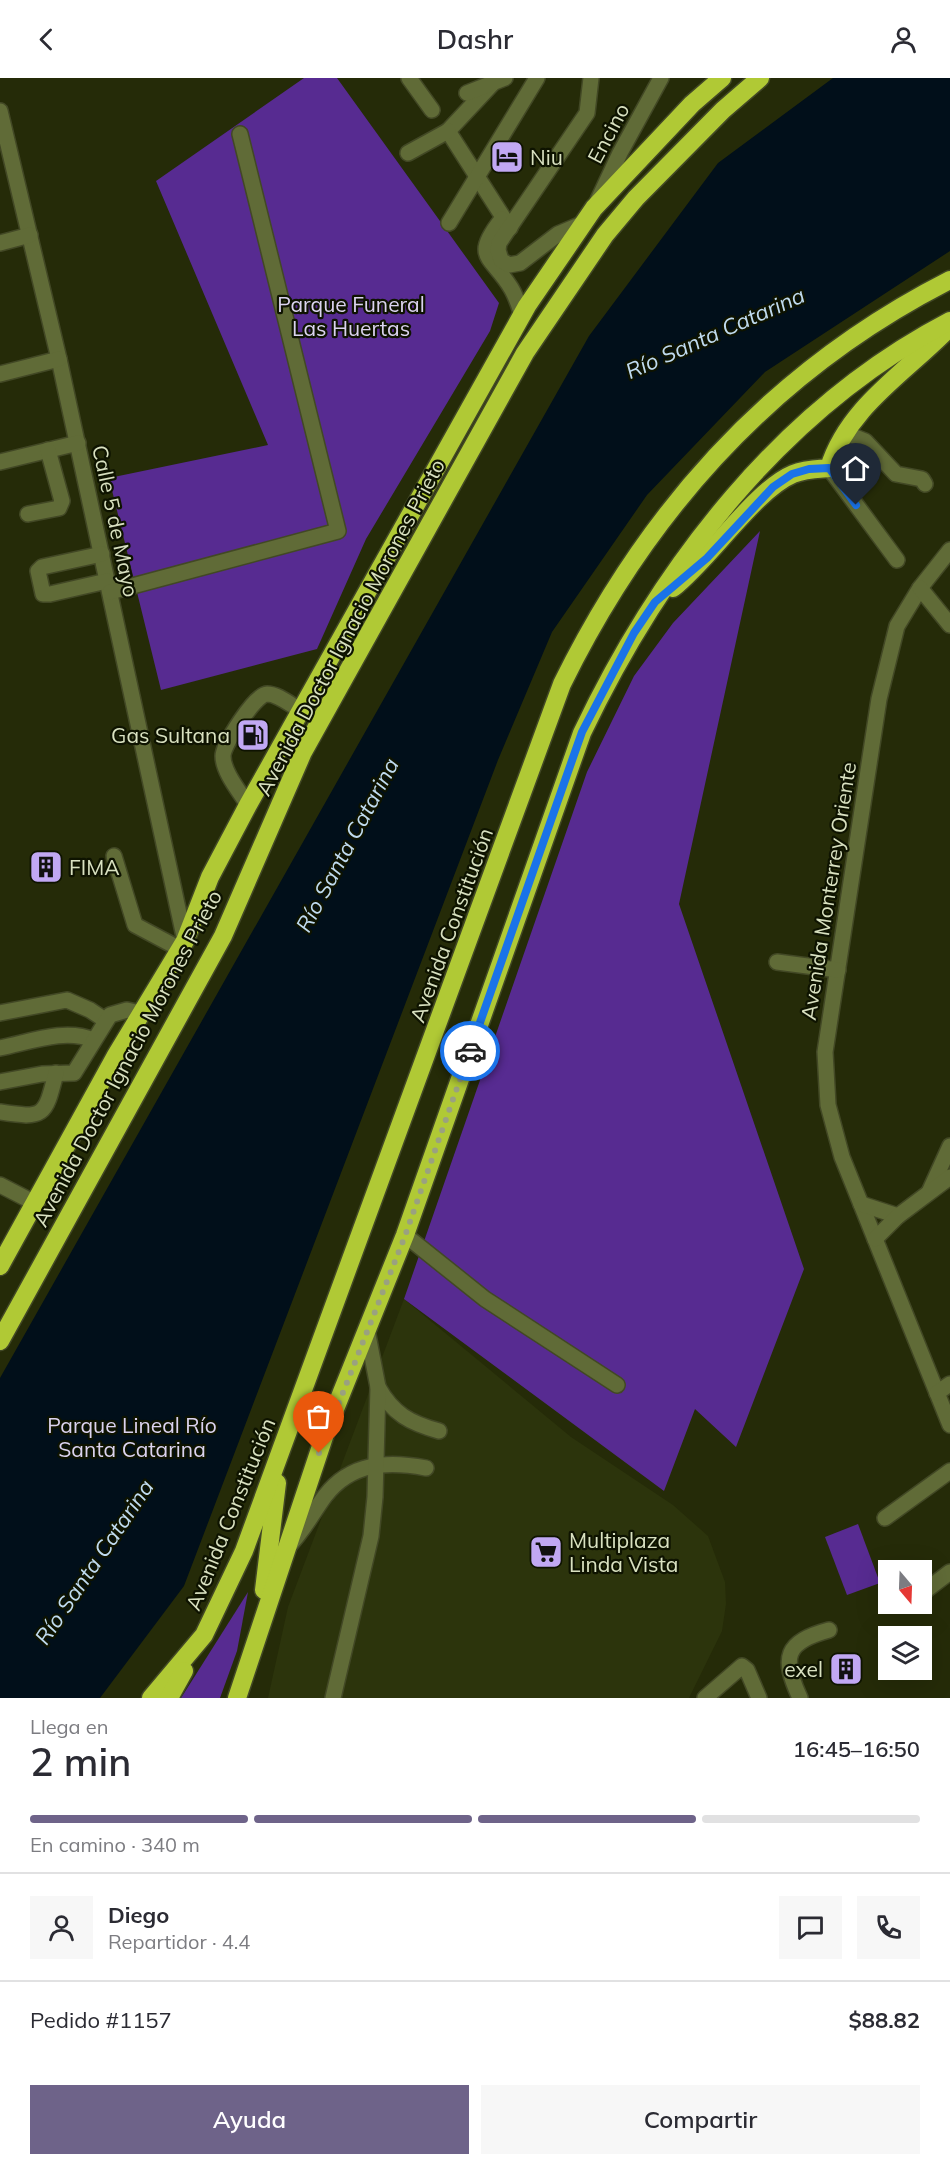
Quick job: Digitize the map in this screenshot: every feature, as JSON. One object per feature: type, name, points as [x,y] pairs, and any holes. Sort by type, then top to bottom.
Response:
[{"type":"highway","name":"Avenida Doctor Ignacio Morones Prieto","points":[[1,1260],[140,1013],[182,945],[210,877],[248,805],[522,315],[589,216],[692,104],[722,78]]},
{"type":"highway","name":"Avenida Doctor Ignacio Morones Prieto","points":[[0,1341],[223,936],[303,752],[525,353],[605,235],[636,198],[723,110],[760,78]]},
{"type":"highway","name":"Avenida Constitución","points":[[151,1698],[204,1635],[244,1551],[562,684],[603,607],[651,534],[678,500],[713,459],[768,405],[854,337],[950,280]]},
{"type":"highway","points":[[237,1698],[325,1434],[405,1236],[582,732],[616,666],[655,602],[729,504],[782,442],[808,418],[882,361],[950,321]]},
{"type":"highway","points":[[655,602],[707,558],[773,487],[792,474],[809,469],[829,468],[837,444],[844,433],[883,388],[950,327]]},
{"type":"highway","points":[[260,1624],[280,1452]]},
{"type":"highway","points":[[169,1698],[204,1635]]},
{"type":"highway","points":[[250,1698],[251,1654]]},
{"type":"street","points":[[409,78],[432,110]]},
{"type":"street","points":[[449,223],[537,78]]},
{"type":"street","points":[[589,216],[558,234],[520,263],[509,265],[501,260],[498,250],[506,224],[587,113],[591,78]]},
{"type":"street","name":"Encino","points":[[589,216],[620,153],[662,78]]},
{"type":"street","points":[[467,93],[499,81]]},
{"type":"street","points":[[408,153],[448,131],[499,81]]},
{"type":"street","name":"Calle 5 de Mayo","points":[[0,111],[2,129],[30,235],[78,443],[182,945]]},
{"type":"street","points":[[448,131],[506,224]]},
{"type":"street","points":[[102,554],[48,564],[38,571],[40,587],[44,594],[109,586],[338,531],[240,134]]},
{"type":"street","points":[[506,224],[489,235],[485,249],[490,263],[511,287],[522,315]]},
{"type":"street","points":[[0,243],[30,235]]},
{"type":"street","points":[[0,374],[59,359]]},
{"type":"street","points":[[844,433],[865,441],[896,474],[922,479],[925,484]]},
{"type":"street","points":[[0,462],[78,443]]},
{"type":"street","points":[[28,514],[59,508],[62,501],[48,450]]},
{"type":"street","points":[[829,468],[897,560]]},
{"type":"street","name":"Avenida Monterrey Oriente","points":[[950,550],[920,588],[897,626],[879,699],[825,1052],[828,1106],[842,1157],[875,1239],[944,1389],[950,1425]]},
{"type":"street","points":[[920,588],[950,625]]},
{"type":"street","points":[[248,805],[225,766],[223,750],[259,696],[265,693],[274,695],[300,710]]},
{"type":"street","points":[[114,856],[135,925],[182,945]]},
{"type":"street","points":[[777,963],[837,970]]},
{"type":"street","points":[[0,1013],[67,1000],[90,1010],[105,1020]]},
{"type":"street","points":[[0,1082],[56,1073],[74,1073],[87,1037],[90,1010]]},
{"type":"street","points":[[0,1048],[59,1036],[87,1037],[116,1012],[127,1010],[140,1013]]},
{"type":"street","points":[[0,1112],[28,1116],[44,1109],[48,1103],[56,1073]]},
{"type":"street","points":[[929,1192],[950,1146]]},
{"type":"street","points":[[875,1239],[898,1216],[950,1177]]},
{"type":"street","points":[[0,1185],[33,1202]]},
{"type":"street","points":[[861,1204],[898,1216]]},
{"type":"street","points":[[405,1236],[485,1299],[617,1385]]},
{"type":"street","points":[[333,1698],[371,1536],[378,1387],[367,1330]]},
{"type":"street","points":[[378,1387],[396,1414],[413,1424],[439,1431]]},
{"type":"street","points":[[286,1549],[302,1534],[325,1496],[339,1481],[356,1470],[375,1464],[403,1464],[426,1468]]},
{"type":"street","points":[[885,1518],[950,1471]]},
{"type":"street","points":[[932,1586],[950,1572]]},
{"type":"street","points":[[800,1698],[789,1662],[793,1646],[806,1636],[829,1630]]},
{"type":"street","points":[[705,1698],[742,1666],[747,1670],[759,1698]]},
{"type":"shaded area","name":"Multiplaza Linda Vista","points":[[404,1299],[571,1437],[673,1505],[708,1536],[725,1582],[726,1604],[722,1631],[689,1698],[268,1698],[288,1607]]},
{"type":"green space","name":"Parque Funeral Las Huertas","points":[[304,78],[337,78],[499,303],[490,331],[366,539],[317,649],[161,690],[109,478],[268,445],[156,181]]},
{"type":"green space","points":[[760,531],[679,904],[804,1269],[736,1447],[695,1409],[664,1491],[404,1299],[587,772],[634,676],[673,623]]},
{"type":"green space","points":[[858,1524],[878,1578],[878,1584],[847,1595],[825,1537]]},
{"type":"green space","points":[[248,1592],[237,1651],[220,1698],[181,1698]]},
{"type":"water","name":"Río Santa Catarina","points":[[833,78],[950,78],[950,251],[765,372],[647,495],[552,632],[498,760],[184,1586],[100,1698],[0,1698],[0,1378],[589,336],[718,163]]},
{"type":"way so far","points":[[319,1453],[405,1236],[470,1051]]},
{"type":"place","name":"Niu","points":[[507,157]]},
{"type":"place","name":"Gas Sultana","points":[[253,735]]},
{"type":"place","name":"FIMA","points":[[46,867]]},
{"type":"place","name":"Multiplaza Linda Vista","points":[[546,1552]]},
{"type":"place","name":"exel","points":[[846,1669]]},
{"type":"route","points":[[470,1051],[582,732],[634,633],[655,602],[707,558],[773,487],[792,474],[809,469],[829,468],[856,505]]},
{"type":"park label","name":"Parque Lineal Río Santa Catarina","points":[[132,1437]]}]
